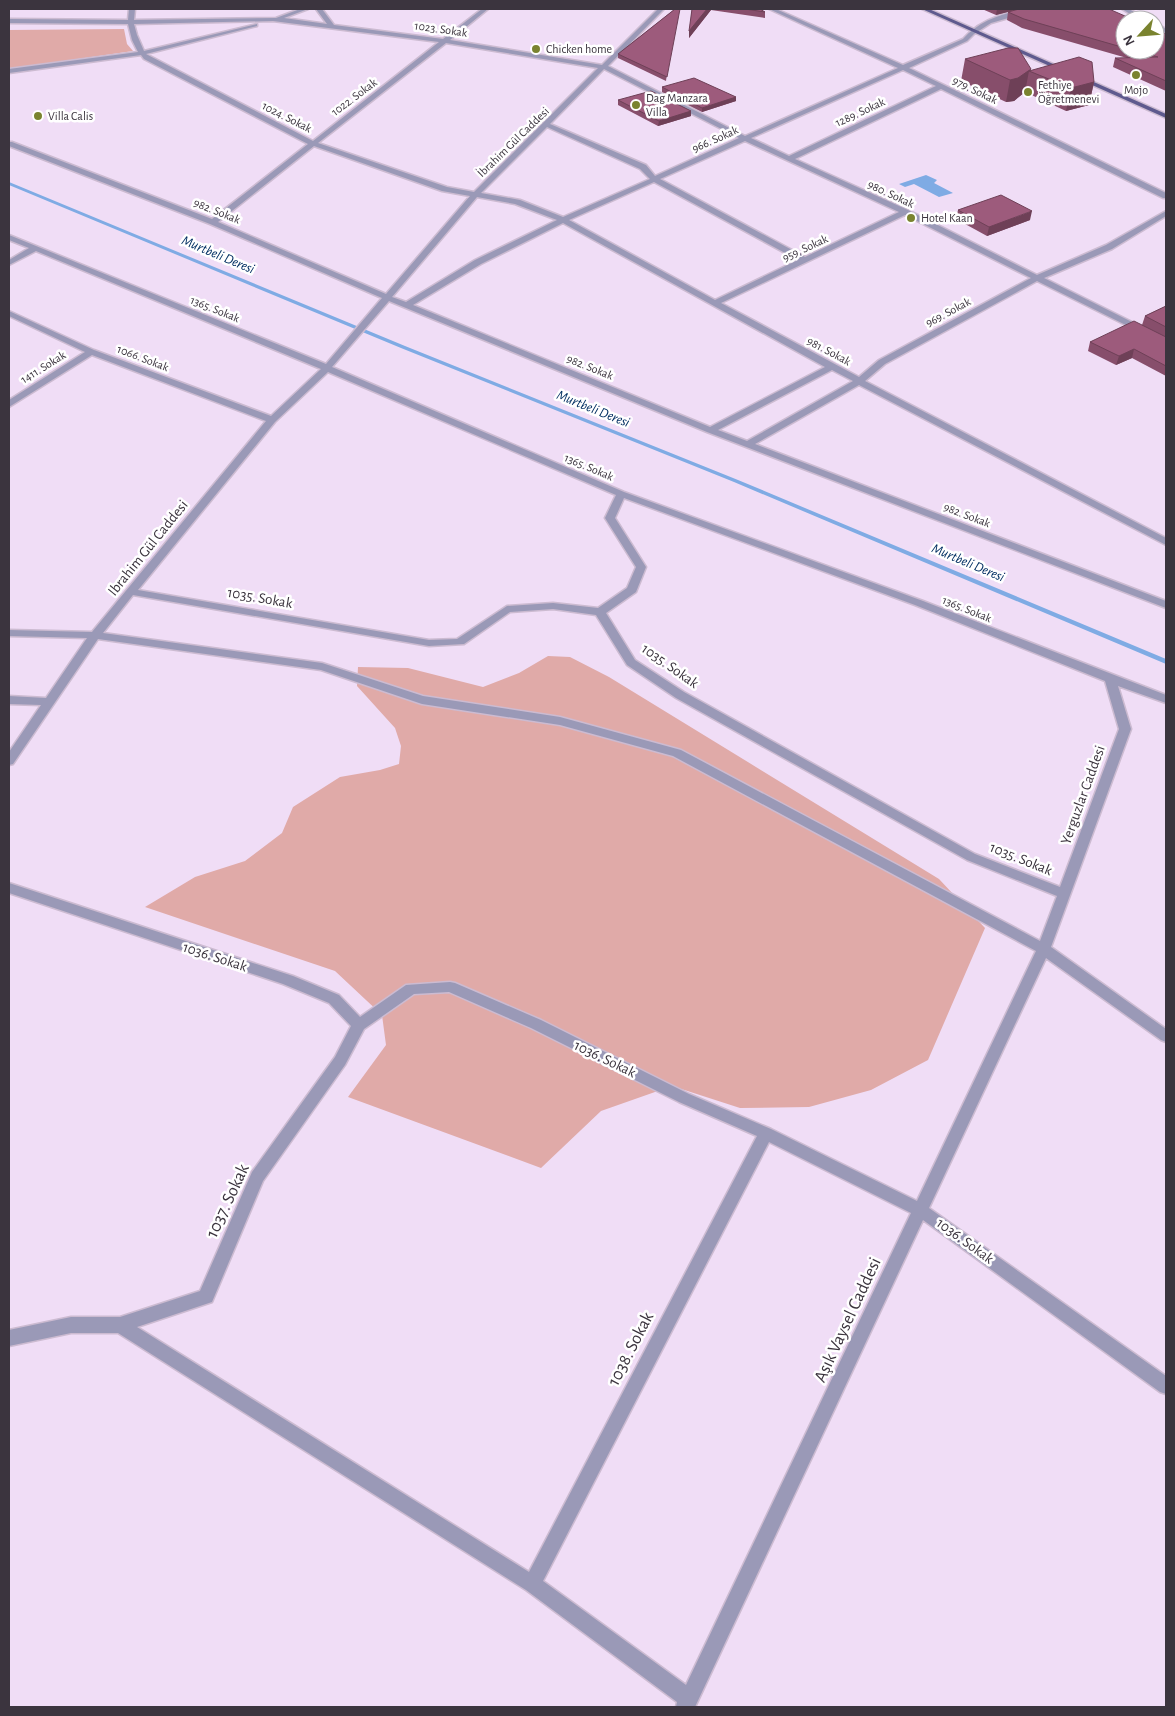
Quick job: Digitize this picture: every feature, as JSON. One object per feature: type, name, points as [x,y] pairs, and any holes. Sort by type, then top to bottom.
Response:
[{"type":"main road","points":[[925,9],[1166,116]]},
{"type":"street","points":[[132,9],[130,22],[136,45],[142,53]]},
{"type":"street","points":[[9,71],[142,53],[274,19],[305,9]]},
{"type":"street","points":[[319,9],[331,26]]},
{"type":"street","name":"1022. Sokak","points":[[213,222],[485,9]]},
{"type":"street","name":"İbrahim Gül Caddesi","points":[[328,368],[386,297],[476,194],[661,9]]},
{"type":"street","name":"979. Sokak","points":[[772,9],[902,66],[1166,196]]},
{"type":"street","name":"966. Sokak","points":[[408,305],[478,262],[563,220],[902,66],[966,40],[973,30],[989,22],[1037,9]]},
{"type":"street","points":[[9,21],[130,22],[274,19]]},
{"type":"street","name":"1023. Sokak","points":[[274,19],[446,41],[605,67]]},
{"type":"street","name":"1024. Sokak","points":[[142,53],[146,58],[312,143],[445,189],[476,194]]},
{"type":"street","name":"980. Sokak","points":[[605,67],[744,138],[905,212],[1039,277],[1166,342]]},
{"type":"street","name":"1289. Sokak","points":[[788,159],[942,86]]},
{"type":"street","points":[[547,125],[643,167],[654,179],[804,260]]},
{"type":"street","name":"982. Sokak","points":[[9,144],[213,222],[386,297],[710,430],[1166,605]]},
{"type":"street","name":"981. Sokak","points":[[476,194],[517,202],[563,220],[832,367],[1166,542]]},
{"type":"street","name":"959. Sokak","points":[[714,303],[905,212]]},
{"type":"street","name":"969. Sokak","points":[[748,444],[860,381],[882,362],[1039,277],[1109,246],[1166,213]]},
{"type":"street","name":"1365. Sokak","points":[[9,238],[328,368],[621,494],[919,603],[1110,680],[1166,699]]},
{"type":"street","points":[[9,263],[35,248]]},
{"type":"street","name":"1066. Sokak","points":[[9,312],[91,352],[272,420]]},
{"type":"street","name":"1411. Sokak","points":[[9,404],[91,352]]},
{"type":"street","points":[[710,430],[832,367]]},
{"type":"street","name":"Ibrahim Gül Caddesi","points":[[9,761],[95,634],[132,592],[272,420],[328,368]]},
{"type":"street","points":[[600,612],[632,590],[641,567],[610,518],[621,494]]},
{"type":"street","name":"1035. Sokak","points":[[132,592],[429,643],[460,642],[507,609],[553,606],[600,612],[631,662],[680,694],[971,857],[1064,894]]},
{"type":"street","points":[[9,633],[95,634],[322,667],[422,700],[560,721],[677,753],[1044,949],[1166,1036]]},
{"type":"street","name":"Yerguzlar Caddesi","points":[[1044,949],[1125,729],[1110,680]]},
{"type":"street","points":[[9,700],[48,702]]},
{"type":"street","name":"1036. Sokak","points":[[9,888],[288,980],[334,999],[359,1025],[411,989],[450,987],[536,1024],[684,1098],[766,1133],[922,1211],[1166,1386]]},
{"type":"street","name":"Aşık Vaysel Caddesi","points":[[688,1704],[1044,949]]},
{"type":"street","name":"1037. Sokak","points":[[120,1325],[206,1297],[257,1177],[340,1061],[359,1025]]},
{"type":"street","name":"1038. Sokak","points":[[532,1584],[766,1133]]},
{"type":"street","points":[[9,1338],[72,1324],[120,1325],[532,1584],[688,1704]]},
{"type":"shaded area","points":[[124,29],[127,44],[133,51],[9,69],[9,30]]},
{"type":"shaded area","points":[[548,656],[570,657],[609,677],[939,879],[985,928],[928,1060],[871,1090],[809,1107],[740,1108],[672,1086],[601,1111],[541,1168],[348,1097],[386,1045],[382,1015],[335,971],[145,907],[195,877],[245,861],[282,833],[293,807],[340,777],[380,770],[399,764],[401,746],[395,728],[357,686],[358,667],[408,668],[483,687],[519,673]]},
{"type":"water","points":[[926,175],[937,180],[934,183],[953,193],[939,197],[914,184],[905,187],[899,184]]},
{"type":"building","points":[[675,9],[680,9],[667,77],[618,54]]},
{"type":"building","points":[[692,9],[707,9],[689,31]]},
{"type":"building","points":[[745,9],[760,9],[765,12]]},
{"type":"building","points":[[1019,9],[1109,9],[1115,12],[1115,45],[1024,19],[1008,12]]},
{"type":"building","points":[[1165,34],[1166,81],[1119,60],[1165,60]]},
{"type":"building","points":[[1008,48],[1018,48],[1031,69],[1018,78],[1010,80],[965,59]]},
{"type":"building","points":[[1079,57],[1092,62],[1094,82],[1071,88],[1029,71]]},
{"type":"building","points":[[694,78],[736,97],[702,108],[662,87]]},
{"type":"building","points":[[651,91],[691,111],[659,121],[618,100]]},
{"type":"building","points":[[1001,195],[1032,211],[989,227],[958,210]]},
{"type":"building","points":[[1166,306],[1166,327],[1145,316]]},
{"type":"building","points":[[1134,321],[1166,337],[1166,366],[1134,349],[1119,356],[1090,342]]},
{"type":"waterway","name":"Murtbeli Deresi","points":[[9,183],[403,347],[736,481],[1166,662]]},
{"type":"place","name":"Chicken home","points":[[536,49]]},
{"type":"place","name":"Mojo","points":[[1136,75]]},
{"type":"place","name":"Fethiye Öğretmenevi","points":[[1028,92]]},
{"type":"place","name":"Dag Manzara Villa","points":[[636,105]]},
{"type":"place","name":"Villa Calis","points":[[38,116]]},
{"type":"place","name":"Hotel Kaan","points":[[911,218]]}]
